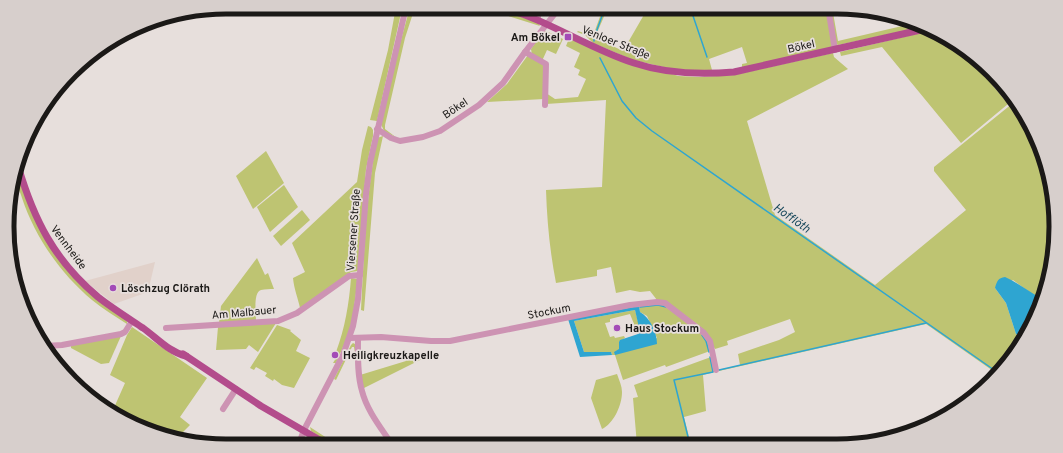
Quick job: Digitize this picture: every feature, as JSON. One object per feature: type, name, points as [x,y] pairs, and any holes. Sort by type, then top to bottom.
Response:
[{"type":"main road","name":"Venloer Straße","points":[[523,14],[538,19],[634,63],[680,74]]},
{"type":"main road","name":"Bökel","points":[[680,74],[707,75],[734,72],[919,30]]},
{"type":"main road","name":"Vennheide","points":[[20,174],[36,218],[54,248],[65,264],[99,298],[145,329],[158,334],[163,340],[266,410],[319,439]]},
{"type":"street","name":"Viersener Straße","points":[[301,439],[350,338],[357,306],[368,177],[377,129],[404,14]]},
{"type":"street","points":[[538,14],[538,19]]},
{"type":"street","name":"Bökel","points":[[377,129],[400,142],[423,137],[440,131],[479,105],[503,83],[555,14]]},
{"type":"street","points":[[829,14],[835,50]]},
{"type":"street","points":[[525,52],[546,64],[545,105]]},
{"type":"street","name":"Am Malbauer","points":[[166,328],[278,321],[297,313],[349,276],[360,275]]},
{"type":"street","name":"Stockum","points":[[350,338],[382,337],[450,341],[615,308],[657,302],[665,304],[704,333],[710,342],[716,370]]},
{"type":"street","points":[[50,346],[62,345],[121,334],[125,332],[132,321]]},
{"type":"street","points":[[358,338],[358,373],[362,394],[369,409],[388,439]]},
{"type":"street","points":[[223,409],[236,389]]},
{"type":"shaded area","points":[[155,262],[148,292],[114,304],[85,281]]},
{"type":"green space","points":[[395,14],[401,14],[377,121],[370,120],[388,50]]},
{"type":"green space","points":[[408,14],[413,14],[405,38],[385,125],[385,129],[397,138],[384,131],[381,124],[392,73]]},
{"type":"green space","points":[[499,14],[513,14],[538,23],[540,26]]},
{"type":"green space","points":[[601,14],[605,14],[596,38],[623,51],[644,14],[827,14],[832,47],[742,68],[742,64],[747,63],[742,47],[709,59],[712,70],[711,73],[677,70],[633,60],[593,43],[585,35],[577,32],[578,31],[593,36]]},
{"type":"green space","points":[[830,14],[833,14],[838,41],[906,25],[914,29],[838,45],[836,44]]},
{"type":"green space","points":[[546,31],[563,39],[556,54],[547,50],[542,61],[532,55],[531,49],[543,32]]},
{"type":"green space","points":[[923,32],[943,42],[977,67],[1008,104],[961,143],[882,47],[841,56],[840,52]]},
{"type":"green space","points":[[565,40],[577,41],[678,76],[699,77],[734,75],[833,53],[834,57],[848,69],[747,121],[775,215],[875,285],[966,210],[934,171],[934,167],[1011,105],[1021,120],[1038,158],[1045,185],[1049,213],[1049,240],[1045,268],[1037,296],[1013,280],[995,288],[1006,303],[1016,334],[1019,336],[1013,345],[993,371],[926,324],[719,371],[718,370],[740,365],[738,354],[779,340],[795,332],[790,319],[727,341],[728,345],[715,349],[704,330],[665,301],[657,300],[650,291],[640,292],[630,290],[616,293],[611,267],[597,270],[597,276],[556,283],[549,237],[546,190],[602,187],[606,100],[546,104],[546,93],[555,99],[578,97],[586,79],[578,75],[580,70],[574,67],[580,53],[566,46],[568,41]]},
{"type":"green space","points":[[528,55],[544,65],[544,99],[487,102],[507,84]]},
{"type":"green space","points":[[368,126],[373,130],[373,136],[366,169],[358,271],[351,272],[300,308],[293,278],[305,272],[292,243],[357,182],[362,150]]},
{"type":"green space","points":[[383,136],[375,173],[364,311],[361,310],[364,246],[370,181],[377,138]]},
{"type":"green space","points":[[266,151],[284,183],[253,209],[236,176]]},
{"type":"green space","points":[[20,176],[55,255],[127,321],[127,324],[96,303],[69,278],[41,240],[27,212],[18,186]]},
{"type":"green space","points":[[284,185],[298,207],[270,232],[257,207]]},
{"type":"green space","points":[[302,210],[310,220],[281,246],[273,236]]},
{"type":"green space","points":[[257,258],[265,275],[268,273],[274,289],[261,290],[258,292],[255,309],[256,321],[219,323],[221,306]]},
{"type":"green space","points":[[351,278],[358,279],[352,321],[336,363],[333,363],[338,355],[336,352],[346,316]]},
{"type":"green space","points":[[658,304],[663,305],[695,328],[707,340],[710,351],[666,367],[665,365],[623,380],[615,355],[612,355],[611,352],[584,352],[574,321],[635,310],[640,329],[638,334],[630,314],[610,319],[610,322],[605,323],[610,337],[614,336],[615,338],[624,336],[625,338],[619,342],[619,349],[657,338],[647,316],[640,312],[639,306]]},
{"type":"green space","points":[[276,323],[258,352],[249,345],[246,349],[216,350],[218,327]]},
{"type":"green space","points":[[277,325],[291,330],[290,331],[301,340],[296,351],[310,358],[294,388],[282,385],[274,379],[273,381],[265,376],[267,373],[256,367],[254,370],[250,368]]},
{"type":"green space","points":[[132,327],[207,378],[180,417],[190,425],[181,434],[145,423],[114,407],[125,383],[110,375],[127,335]]},
{"type":"green space","points":[[121,336],[109,363],[101,364],[71,348],[71,345]]},
{"type":"green space","points":[[353,343],[355,344],[356,353],[354,347],[352,347],[336,380],[334,379]]},
{"type":"green space","points":[[426,357],[362,389],[360,375],[406,361],[405,358]]},
{"type":"green space","points":[[711,357],[715,372],[703,375],[706,411],[684,417],[690,439],[636,439],[633,398],[638,397],[634,385]]},
{"type":"green space","points":[[617,374],[622,390],[619,409],[610,423],[602,429],[591,398],[596,380]]},
{"type":"green space","points":[[310,427],[328,439],[323,439],[311,431]]},
{"type":"water","points":[[1005,277],[1038,296],[1019,336],[1016,334],[1006,303],[995,288],[996,283],[1001,278]]},
{"type":"water","points":[[639,306],[640,312],[647,318],[652,326],[656,335],[657,344],[615,355],[614,352],[619,349],[620,340],[640,332],[635,310],[574,321],[584,352],[611,352],[612,355],[580,357],[568,319]]},
{"type":"waterway","points":[[692,14],[707,57]]},
{"type":"waterway","name":"Hofflöth","points":[[594,41],[602,16]]},
{"type":"waterway","name":"Hofflöth","points":[[600,58],[622,101],[636,118],[652,131],[994,370]]},
{"type":"waterway","points":[[640,307],[658,305],[666,307]]},
{"type":"waterway","points":[[719,370],[926,323]]},
{"type":"waterway","points":[[702,335],[706,341],[709,352]]},
{"type":"waterway","points":[[689,439],[674,380],[713,372],[710,357]]},
{"type":"place","name":"Am Bökel","points":[[568,37]]},
{"type":"place","name":"Löschzug Clörath","points":[[113,288]]},
{"type":"place","name":"Haus Stockum","points":[[617,328]]},
{"type":"place","name":"Heiligkreuzkapelle","points":[[335,355]]}]
